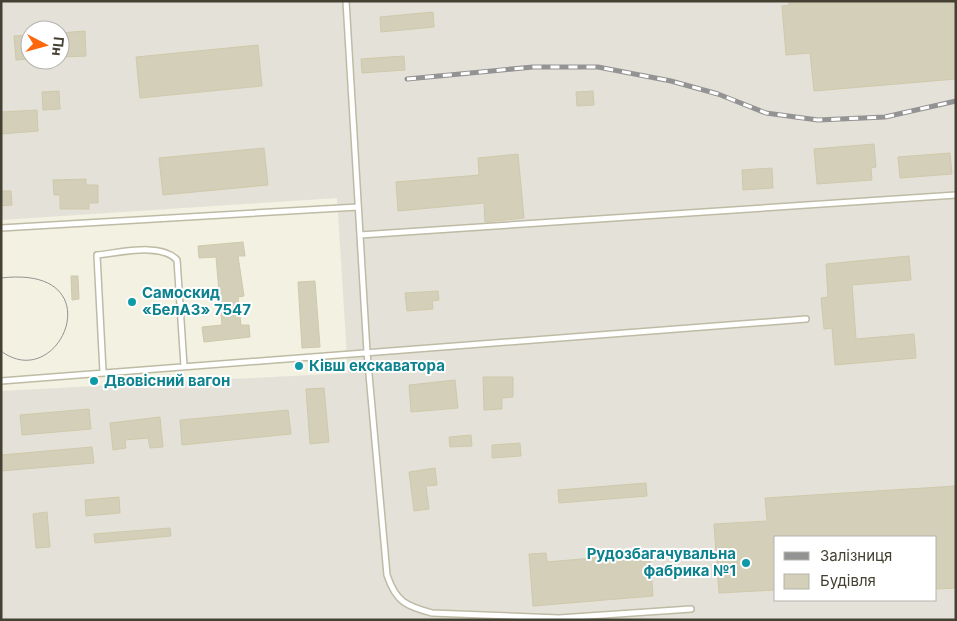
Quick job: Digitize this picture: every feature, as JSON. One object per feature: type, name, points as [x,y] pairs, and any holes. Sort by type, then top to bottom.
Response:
[{"type":"lane","points":[[346,1],[367,352],[387,575],[396,597],[414,608],[432,614],[558,618],[690,609]]},
{"type":"lane","points":[[360,235],[956,195]]},
{"type":"lane","points":[[1,228],[358,207]]},
{"type":"lane","points":[[103,372],[97,255],[159,249],[171,253],[177,260],[184,366]]},
{"type":"lane","points":[[1,381],[806,319]]},
{"type":"shaded area","points":[[1,1],[956,1],[956,620],[1,620],[1,391],[348,373],[337,198],[1,220]]},
{"type":"building","points":[[789,1],[956,1],[956,79],[814,91],[810,53],[786,55],[782,6],[789,5]]},
{"type":"building","points":[[433,12],[434,27],[381,32],[380,17]]},
{"type":"building","points":[[85,31],[86,56],[70,57],[70,32]]},
{"type":"building","points":[[14,36],[20,36],[20,60],[16,60]]},
{"type":"building","points":[[258,45],[262,86],[140,98],[136,57]]},
{"type":"building","points":[[404,56],[405,70],[362,73],[361,59]]},
{"type":"building","points":[[59,91],[60,109],[43,110],[42,92]]},
{"type":"building","points":[[593,91],[594,105],[577,106],[576,92]]},
{"type":"building","points":[[37,110],[38,131],[1,134],[1,112]]},
{"type":"building","points":[[874,144],[876,167],[871,168],[872,180],[817,184],[814,149]]},
{"type":"building","points":[[264,148],[268,185],[163,195],[159,158]]},
{"type":"building","points":[[950,153],[952,174],[900,178],[898,157]]},
{"type":"building","points":[[518,154],[524,218],[485,222],[484,203],[398,211],[396,182],[479,175],[478,158]]},
{"type":"building","points":[[772,168],[773,188],[743,190],[742,170]]},
{"type":"building","points":[[86,179],[86,185],[98,185],[98,203],[89,203],[89,209],[60,209],[60,195],[54,195],[53,180]]},
{"type":"building","points":[[1,191],[11,191],[12,205],[1,206]]},
{"type":"building","points":[[243,242],[245,256],[238,256],[244,296],[238,297],[241,325],[249,325],[250,337],[204,342],[202,327],[222,325],[216,257],[199,258],[198,246]]},
{"type":"building","points":[[909,256],[911,280],[852,285],[856,339],[914,334],[916,358],[835,365],[832,328],[824,329],[821,298],[828,297],[826,264]]},
{"type":"building","points":[[71,276],[78,276],[79,299],[72,300]]},
{"type":"building","points":[[315,281],[320,347],[302,348],[298,282]]},
{"type":"building","points":[[438,291],[439,300],[432,301],[433,309],[407,311],[405,293]]},
{"type":"building","points":[[483,377],[513,377],[513,397],[502,398],[502,409],[484,410]]},
{"type":"building","points":[[455,380],[458,408],[411,412],[409,385]]},
{"type":"building","points":[[324,388],[329,442],[310,444],[306,389]]},
{"type":"building","points":[[89,409],[91,429],[22,435],[20,415]]},
{"type":"building","points":[[288,410],[291,434],[182,445],[180,420]]},
{"type":"building","points":[[160,417],[163,447],[150,448],[148,438],[125,440],[126,448],[113,450],[110,423]]},
{"type":"building","points":[[471,435],[472,446],[450,447],[449,437]]},
{"type":"building","points":[[520,443],[521,456],[492,458],[492,445]]},
{"type":"building","points":[[92,447],[94,463],[1,471],[1,455]]},
{"type":"building","points":[[435,468],[437,485],[426,486],[429,509],[414,511],[409,472]]},
{"type":"building","points":[[646,483],[647,496],[559,503],[558,490]]},
{"type":"building","name":"Рудозбагачувальна фабрика №1","points":[[956,486],[956,588],[937,589],[937,536],[774,536],[774,590],[719,593],[714,524],[767,521],[765,498]]},
{"type":"building","points":[[119,497],[120,513],[86,516],[85,500]]},
{"type":"building","points":[[47,512],[50,547],[36,548],[33,514]]},
{"type":"building","points":[[170,528],[171,536],[95,543],[94,534]]},
{"type":"building","points":[[546,553],[547,562],[650,553],[653,596],[533,606],[529,554]]},
{"type":"tram line","points":[[1,278],[36,279],[58,290],[67,307],[66,326],[57,344],[42,357],[23,360],[1,351]]},
{"type":"railway","points":[[407,79],[533,67],[598,67],[671,81],[718,94],[766,113],[818,120],[885,117],[956,101]]},
{"type":"place","name":"Самоскид «БелАЗ» 7547","points":[[132,302]]},
{"type":"place","name":"Ківш екскаватора","points":[[299,366]]},
{"type":"place","name":"Двовісний вагон","points":[[94,381]]},
{"type":"place","name":"Рудозбагачувальна фабрика №1","points":[[746,563]]}]
